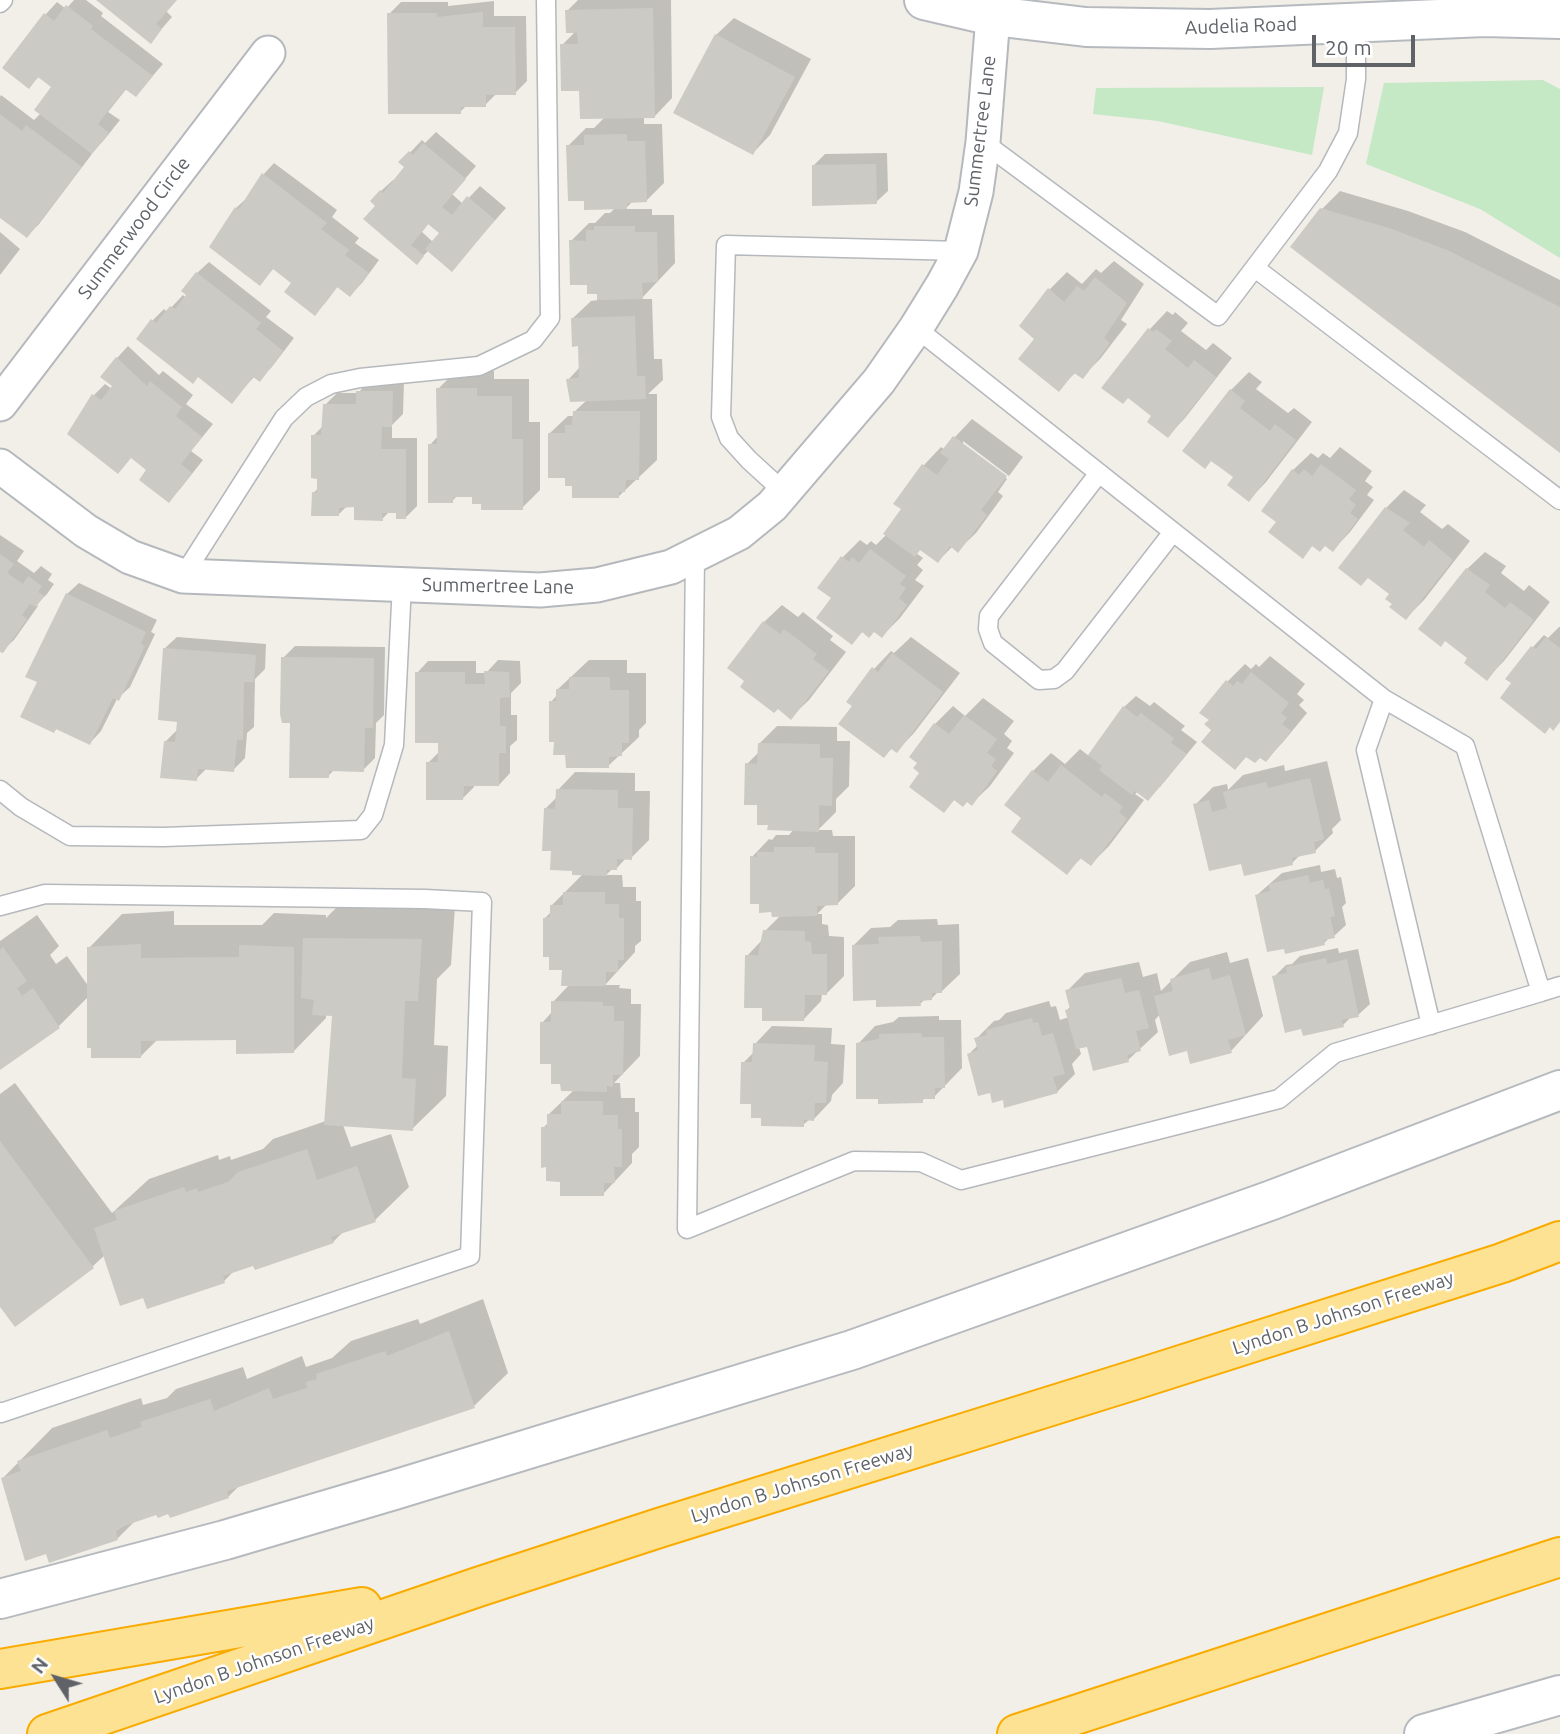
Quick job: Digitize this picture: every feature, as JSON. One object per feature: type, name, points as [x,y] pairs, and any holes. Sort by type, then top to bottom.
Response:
[{"type":"highway","name":"Lyndon B Johnson Freeway","points":[[47,1734],[478,1587],[1449,1280],[1560,1241]]},
{"type":"highway","points":[[1017,1734],[1560,1557]]},
{"type":"highway","points":[[0,1669],[478,1587]]},
{"type":"main road","name":"Audelia Road","points":[[924,0],[992,8],[1086,27],[1210,29],[1484,17],[1560,19]]},
{"type":"main road","points":[[0,1599],[225,1540],[852,1350],[1272,1200],[1560,1090]]},
{"type":"main road","points":[[1424,1734],[1560,1695]]},
{"type":"street","name":"Summertree Lane","points":[[0,466],[86,531],[130,557],[183,576],[540,590],[597,585],[671,567],[695,556],[739,533],[772,506],[879,381],[916,328],[961,251],[976,192],[983,142],[992,8]]},
{"type":"street","name":"Summerwood Circle","points":[[0,404],[268,53]]},
{"type":"lane","points":[[183,576],[284,418],[306,397],[331,384],[360,378],[479,366],[533,340],[550,318],[547,0]]},
{"type":"lane","points":[[983,142],[1218,316],[1328,171],[1348,133],[1356,79],[1356,22]]},
{"type":"lane","points":[[784,492],[748,460],[729,438],[720,417],[726,246],[961,251]]},
{"type":"lane","points":[[1255,268],[1560,500]]},
{"type":"lane","points":[[916,328],[1384,699],[1465,746],[1541,992]]},
{"type":"lane","points":[[1099,473],[989,617],[988,629],[993,643],[1039,680],[1054,679],[1065,671],[1173,532]]},
{"type":"lane","points":[[695,556],[687,1229],[855,1161],[921,1162],[961,1180],[1279,1099],[1335,1053],[1560,986]]},
{"type":"lane","points":[[0,790],[21,807],[70,836],[164,837],[361,830],[373,815],[394,745],[402,584]]},
{"type":"lane","points":[[1384,699],[1366,750],[1431,1026]]},
{"type":"lane","points":[[0,905],[45,894],[398,898],[482,902],[470,1255],[0,1412]]},
{"type":"green space","points":[[1543,80],[1560,89],[1560,258],[1480,209],[1366,164],[1384,83]]},
{"type":"green space","points":[[1324,87],[1312,155],[1158,121],[1093,114],[1096,88]]},
{"type":"building","points":[[96,0],[177,0],[156,24],[162,29],[151,44]]},
{"type":"building","points":[[66,5],[93,26],[91,29],[153,76],[136,97],[125,89],[98,124],[109,133],[92,154],[34,110],[51,87],[38,77],[29,89],[2,68],[44,13],[54,21]]},
{"type":"building","points":[[653,8],[655,118],[580,119],[579,91],[561,91],[560,44],[578,44],[577,33],[566,33],[565,10]]},
{"type":"building","points":[[483,12],[483,27],[515,27],[516,95],[486,95],[486,107],[461,107],[461,114],[388,114],[387,13],[437,13],[437,17]]},
{"type":"building","points":[[715,34],[795,77],[753,155],[673,113]]},
{"type":"building","points":[[0,114],[22,131],[26,125],[82,167],[27,238],[0,218]]},
{"type":"building","points":[[627,134],[627,141],[645,141],[647,202],[627,203],[627,209],[584,210],[584,201],[568,201],[566,145],[584,145],[584,135]]},
{"type":"building","points":[[423,143],[466,179],[442,207],[452,215],[467,196],[495,220],[452,272],[425,249],[439,233],[428,224],[411,245],[424,256],[417,265],[363,219],[375,206],[370,201],[380,190],[383,193],[404,167],[398,162],[409,151],[413,155]]},
{"type":"building","points":[[876,164],[877,204],[812,206],[812,165]]},
{"type":"building","points":[[262,173],[327,223],[321,229],[349,250],[345,255],[369,273],[350,297],[337,287],[315,316],[284,292],[291,283],[273,269],[260,286],[209,247],[235,207],[238,210]]},
{"type":"building","points":[[1320,208],[1389,228],[1447,250],[1560,307],[1560,453],[1290,247]]},
{"type":"building","points":[[594,226],[635,226],[635,232],[657,232],[658,282],[642,283],[643,299],[597,300],[597,294],[587,294],[587,285],[570,285],[569,240],[586,241],[586,230],[594,230]]},
{"type":"building","points":[[196,272],[261,323],[256,329],[283,351],[260,382],[253,377],[232,404],[198,377],[193,384],[136,339],[151,319],[156,323],[170,306],[175,309],[186,295],[181,291]]},
{"type":"building","points":[[1095,277],[1127,303],[1104,338],[1110,343],[1083,379],[1074,373],[1059,392],[1018,359],[1034,339],[1019,326],[1048,288],[1064,302],[1077,286],[1084,291]]},
{"type":"building","points":[[635,316],[637,376],[645,376],[646,399],[570,402],[566,379],[579,378],[578,346],[572,347],[571,318]]},
{"type":"building","points":[[1148,328],[1154,332],[1156,329],[1172,341],[1165,349],[1188,368],[1194,360],[1216,377],[1168,438],[1147,422],[1151,416],[1128,398],[1123,404],[1101,388]]},
{"type":"building","points":[[116,357],[147,386],[150,381],[182,407],[176,416],[202,437],[181,464],[192,473],[169,503],[139,480],[146,470],[131,458],[118,474],[67,434],[92,394],[101,400],[112,386],[100,377]]},
{"type":"building","points":[[436,388],[477,388],[477,396],[512,396],[512,439],[523,439],[523,510],[481,510],[481,504],[472,504],[472,497],[453,497],[453,503],[428,503],[428,444],[437,444]]},
{"type":"building","points":[[1230,389],[1245,401],[1240,408],[1270,431],[1275,424],[1296,440],[1249,502],[1227,485],[1233,477],[1211,461],[1205,469],[1182,451]]},
{"type":"building","points":[[356,391],[393,391],[392,427],[382,427],[381,449],[406,449],[406,519],[396,519],[396,513],[382,513],[383,521],[354,520],[354,507],[339,508],[339,516],[311,516],[312,492],[317,493],[317,479],[311,478],[311,435],[321,435],[323,404],[356,404]]},
{"type":"building","points":[[573,411],[640,411],[639,480],[626,480],[625,492],[619,492],[619,498],[572,498],[572,486],[565,486],[565,478],[548,478],[548,433],[565,433],[565,425],[572,425]]},
{"type":"building","points":[[953,436],[1007,476],[981,510],[987,515],[958,553],[950,546],[938,563],[920,550],[915,557],[883,534],[901,509],[893,504],[922,464],[937,475],[949,459],[940,453]]},
{"type":"building","points":[[1321,464],[1356,490],[1349,499],[1356,505],[1350,513],[1358,519],[1333,552],[1325,546],[1320,552],[1312,546],[1303,559],[1268,532],[1276,522],[1261,511],[1292,469],[1299,475],[1304,469],[1312,476]]},
{"type":"building","points":[[1385,507],[1410,523],[1403,530],[1424,547],[1429,540],[1453,560],[1406,620],[1389,607],[1392,604],[1385,599],[1389,594],[1368,578],[1361,586],[1338,568]]},
{"type":"building","points":[[870,549],[906,576],[900,584],[906,588],[899,598],[907,605],[882,638],[874,632],[869,638],[862,632],[852,645],[816,618],[831,598],[817,588],[841,556],[849,562],[852,557],[859,563]]},
{"type":"building","points":[[0,554],[14,564],[7,573],[23,584],[28,576],[42,586],[38,592],[44,596],[36,607],[30,604],[22,615],[27,619],[3,653],[0,652]]},
{"type":"building","points":[[1466,568],[1490,585],[1485,592],[1505,608],[1510,602],[1534,620],[1487,681],[1464,663],[1467,658],[1445,641],[1441,647],[1418,629]]},
{"type":"building","points":[[66,593],[146,632],[141,644],[145,646],[119,701],[113,698],[90,745],[56,729],[54,733],[20,717],[37,682],[25,677]]},
{"type":"building","points":[[763,621],[780,634],[784,629],[817,654],[813,659],[829,671],[791,720],[778,709],[774,713],[740,687],[744,681],[727,668]]},
{"type":"building","points":[[1546,637],[1560,648],[1560,722],[1553,731],[1550,727],[1545,734],[1500,698],[1511,683],[1505,679],[1531,646],[1536,649]]},
{"type":"building","points":[[163,648],[256,655],[254,682],[244,682],[243,740],[237,740],[234,772],[198,769],[197,781],[160,778],[164,741],[175,742],[177,722],[158,720]]},
{"type":"building","points":[[892,653],[943,692],[897,753],[891,749],[884,758],[838,724],[852,706],[846,702],[872,667],[878,672]]},
{"type":"building","points":[[281,657],[374,658],[373,728],[365,728],[364,772],[329,771],[329,778],[289,778],[290,723],[282,723],[280,714]]},
{"type":"building","points":[[484,671],[509,672],[510,697],[500,698],[500,726],[506,726],[506,753],[499,753],[499,786],[464,786],[463,800],[426,800],[426,762],[438,762],[438,743],[415,743],[415,672],[465,672],[465,684],[485,684]]},
{"type":"building","points":[[1251,672],[1289,703],[1281,713],[1287,718],[1282,724],[1291,731],[1266,762],[1260,758],[1255,763],[1246,757],[1235,770],[1201,742],[1211,730],[1204,724],[1209,720],[1199,713],[1226,680],[1233,686],[1237,681],[1242,684]]},
{"type":"building","points":[[569,677],[610,677],[610,690],[629,690],[629,743],[622,743],[622,756],[609,757],[609,768],[566,768],[565,755],[553,755],[554,742],[549,742],[549,701],[556,701],[556,689],[569,689]]},
{"type":"building","points":[[1123,706],[1137,717],[1141,713],[1174,738],[1171,743],[1187,754],[1148,801],[1135,791],[1132,795],[1099,770],[1102,766],[1088,755]]},
{"type":"building","points":[[964,715],[997,739],[987,753],[996,759],[991,766],[997,771],[972,806],[967,802],[963,807],[954,800],[944,813],[909,787],[919,773],[913,768],[917,763],[909,757],[934,723],[949,734]]},
{"type":"building","points":[[758,743],[820,744],[820,758],[833,758],[832,806],[819,805],[819,832],[767,830],[768,825],[757,825],[757,805],[744,805],[745,763],[757,764]]},
{"type":"building","points":[[1061,765],[1102,797],[1105,793],[1123,807],[1119,812],[1127,819],[1091,866],[1080,858],[1067,875],[1011,832],[1021,818],[1004,805],[1032,770],[1048,782]]},
{"type":"building","points":[[1310,778],[1324,839],[1314,842],[1316,853],[1292,858],[1293,865],[1244,876],[1241,864],[1209,871],[1193,804],[1209,800],[1212,812],[1227,808],[1223,792],[1266,782],[1268,788]]},
{"type":"building","points":[[556,789],[618,790],[618,808],[633,808],[632,860],[617,859],[617,870],[607,870],[607,876],[572,875],[572,871],[550,870],[551,851],[542,851],[544,808],[555,809]]},
{"type":"building","points":[[774,847],[815,847],[815,853],[838,853],[838,905],[817,906],[817,916],[772,917],[771,912],[759,913],[759,904],[750,904],[750,856],[757,857],[757,852],[774,852]]},
{"type":"building","points":[[1308,875],[1310,883],[1323,880],[1325,889],[1329,888],[1335,916],[1330,917],[1335,938],[1324,940],[1325,945],[1285,954],[1284,949],[1267,952],[1255,895],[1270,891],[1269,884]]},
{"type":"building","points":[[563,892],[605,892],[605,904],[619,904],[619,918],[624,918],[624,960],[618,960],[618,972],[606,972],[606,986],[561,986],[562,970],[549,970],[549,957],[543,957],[543,918],[550,917],[550,905],[563,905]]},
{"type":"building","points":[[763,930],[805,931],[805,941],[811,942],[812,954],[827,954],[827,995],[805,995],[804,1021],[762,1021],[762,1008],[744,1008],[745,955],[758,955]]},
{"type":"building","points":[[920,936],[921,942],[942,941],[942,993],[932,993],[932,1000],[920,1001],[921,1006],[876,1007],[876,1000],[853,1001],[852,945],[879,944],[878,937]]},
{"type":"building","points":[[303,938],[422,939],[418,1001],[405,1001],[402,1078],[416,1079],[413,1131],[324,1125],[332,1016],[312,1015],[314,1000],[301,998]]},
{"type":"building","points":[[141,944],[141,958],[239,957],[239,945],[294,947],[294,1053],[236,1054],[236,1040],[141,1041],[141,1058],[91,1058],[91,1048],[87,1048],[87,947]]},
{"type":"building","points":[[3,947],[27,981],[17,988],[22,996],[33,988],[60,1028],[0,1070],[0,950]]},
{"type":"building","points":[[1326,958],[1327,964],[1347,959],[1359,1017],[1342,1020],[1344,1027],[1303,1036],[1301,1029],[1285,1033],[1272,976],[1287,973],[1286,967]]},
{"type":"building","points":[[1209,968],[1212,980],[1230,975],[1246,1035],[1228,1040],[1232,1053],[1190,1064],[1187,1051],[1169,1056],[1154,996],[1173,991],[1170,979]]},
{"type":"building","points":[[1121,978],[1125,993],[1139,990],[1149,1028],[1136,1031],[1141,1051],[1127,1055],[1129,1062],[1093,1071],[1087,1047],[1076,1049],[1065,1010],[1070,1009],[1065,990]]},
{"type":"building","points":[[551,1001],[603,1002],[603,1006],[614,1006],[614,1021],[624,1021],[623,1075],[613,1075],[613,1087],[607,1086],[607,1092],[561,1091],[560,1084],[551,1084],[551,1064],[540,1064],[540,1022],[551,1022]]},
{"type":"building","points":[[1032,1018],[1033,1023],[1038,1022],[1042,1036],[1053,1033],[1065,1074],[1053,1077],[1058,1093],[1004,1108],[1003,1100],[992,1103],[990,1093],[978,1096],[967,1054],[978,1050],[974,1038],[987,1035],[986,1030]]},
{"type":"building","points":[[921,1033],[922,1037],[944,1037],[945,1088],[935,1088],[935,1099],[923,1099],[923,1103],[878,1104],[878,1099],[856,1099],[856,1043],[879,1039],[879,1034]]},
{"type":"building","points":[[753,1043],[815,1045],[814,1061],[828,1062],[826,1103],[815,1103],[814,1121],[804,1120],[804,1127],[761,1126],[761,1118],[751,1118],[751,1104],[740,1104],[741,1062],[752,1062]]},
{"type":"building","points":[[561,1101],[603,1101],[603,1115],[618,1115],[618,1129],[622,1129],[622,1167],[614,1167],[615,1183],[604,1183],[604,1196],[560,1196],[560,1182],[546,1181],[546,1167],[541,1168],[541,1127],[547,1127],[547,1114],[561,1114]]},
{"type":"building","points":[[0,1141],[94,1268],[15,1327],[0,1307]]},
{"type":"building","points":[[307,1149],[317,1180],[357,1166],[376,1222],[331,1237],[334,1243],[255,1270],[253,1266],[223,1276],[225,1283],[147,1309],[143,1298],[120,1306],[94,1228],[117,1220],[114,1211],[184,1187],[186,1192],[197,1188],[198,1192],[228,1182],[238,1172]]},
{"type":"building","points":[[449,1331],[475,1408],[227,1491],[229,1498],[170,1518],[168,1514],[158,1518],[156,1515],[124,1526],[116,1531],[118,1540],[49,1563],[46,1554],[25,1561],[1,1478],[21,1471],[17,1461],[107,1430],[110,1438],[142,1427],[140,1422],[210,1399],[214,1411],[269,1388],[273,1399],[307,1388],[306,1382],[317,1379],[316,1374],[385,1351],[387,1356]]}]
